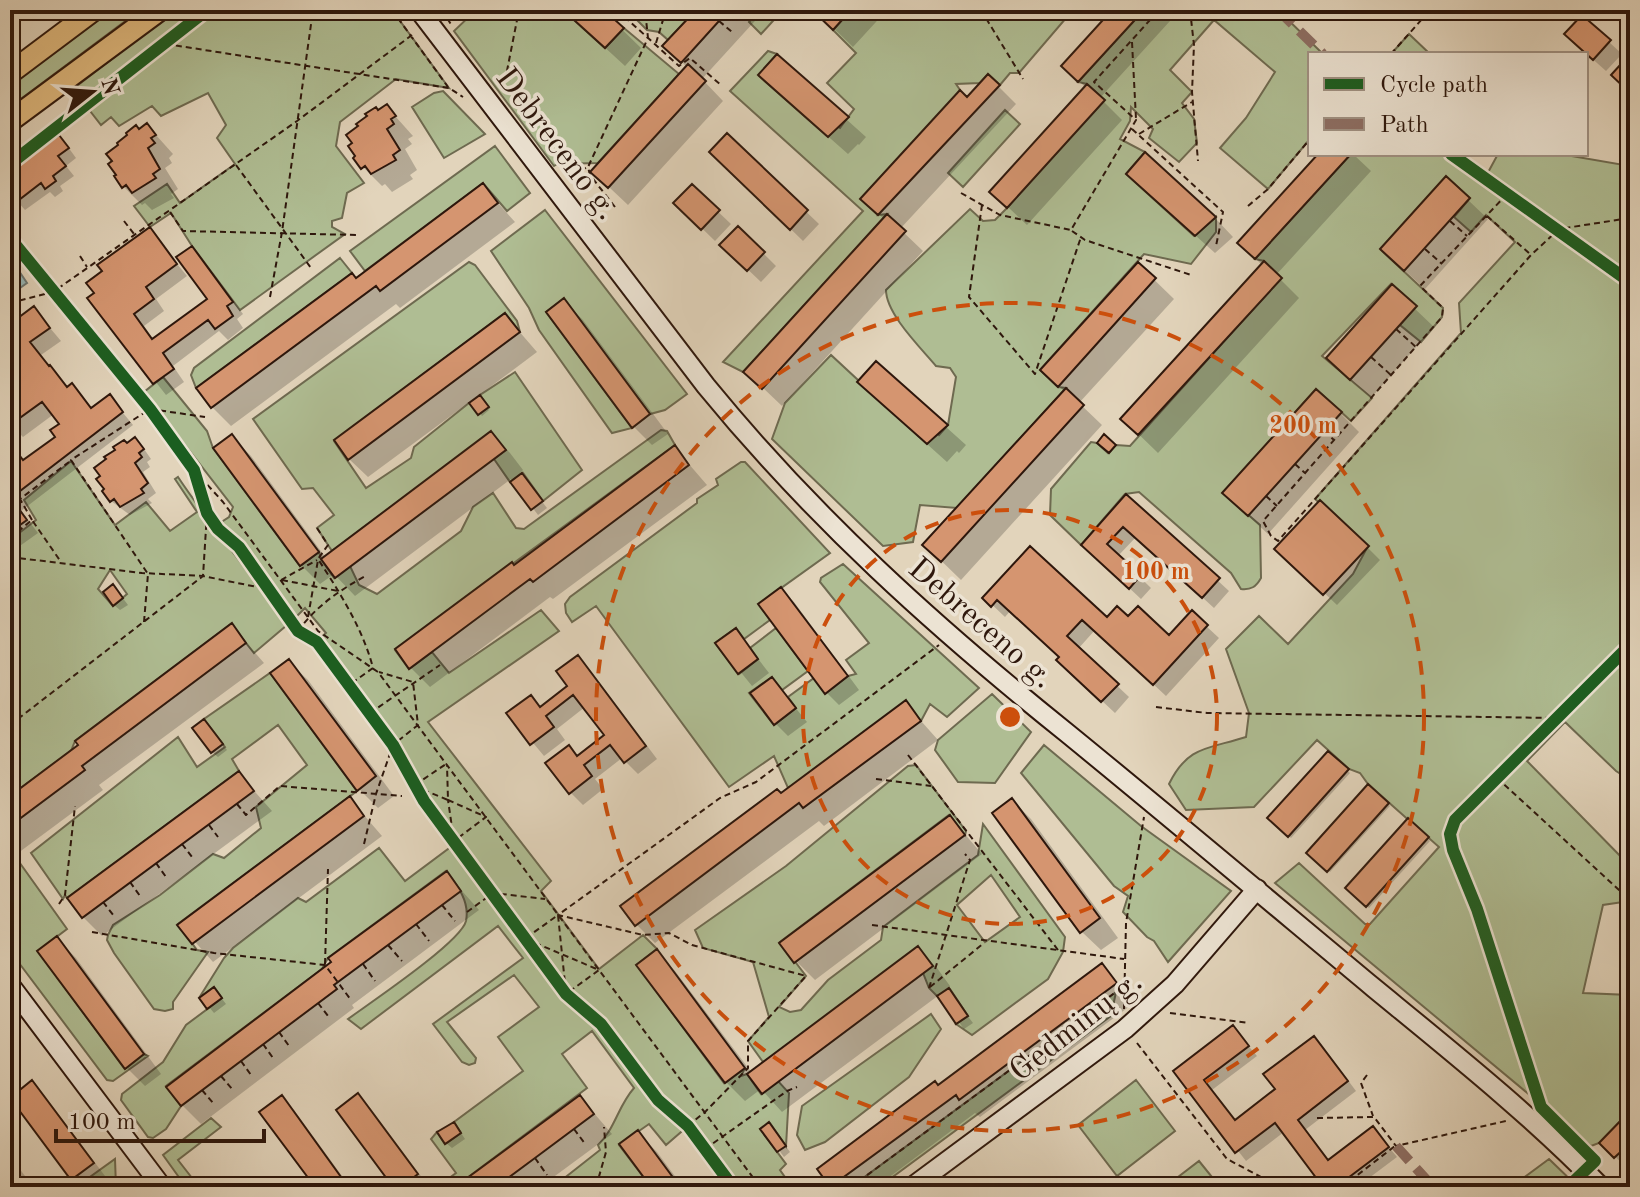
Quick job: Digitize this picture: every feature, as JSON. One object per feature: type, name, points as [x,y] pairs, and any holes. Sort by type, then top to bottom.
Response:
[{"type":"main road","points":[[10,73],[94,10]]},
{"type":"main road","points":[[10,121],[160,10]]},
{"type":"street","name":"Debreceno g.","points":[[419,10],[745,434],[854,548],[906,599],[1485,1079],[1601,1187]]},
{"type":"street","name":"Gedminų g.","points":[[912,1187],[1125,1029],[1175,984],[1257,889]]},
{"type":"street","points":[[10,985],[162,1187]]},
{"type":"path","points":[[43,10],[51,25]]},
{"type":"path","points":[[270,297],[313,10]]},
{"type":"path","points":[[392,10],[449,88]]},
{"type":"path","points":[[502,96],[519,10]]},
{"type":"path","points":[[617,10],[679,66],[690,58],[722,86]]},
{"type":"path","points":[[564,179],[588,167],[648,38],[645,10]]},
{"type":"path","points":[[655,45],[666,10]]},
{"type":"path","points":[[981,10],[1023,79]]},
{"type":"path","points":[[1136,120],[1094,82],[1159,10]]},
{"type":"path","points":[[1190,10],[1198,161]]},
{"type":"path","points":[[1393,52],[1430,10]]},
{"type":"path","points":[[719,21],[732,32]]},
{"type":"path","points":[[10,303],[53,292],[297,121],[412,35]]},
{"type":"path","points":[[1071,230],[1136,120],[1132,40]]},
{"type":"path","points":[[166,44],[449,88],[469,100]]},
{"type":"path","points":[[1138,135],[1193,101]]},
{"type":"path","points":[[1131,129],[1223,212],[1216,246]]},
{"type":"path","points":[[1248,206],[1268,189],[1308,141]]},
{"type":"path","points":[[235,164],[311,268]]},
{"type":"path","points":[[588,167],[590,175],[615,207]]},
{"type":"path","points":[[961,193],[1000,215],[1071,230],[1081,237],[1191,275]]},
{"type":"path","points":[[1507,194],[1420,286],[1444,312],[1263,521],[1271,536],[1278,541],[1531,255],[1559,229],[1630,218]]},
{"type":"path","points":[[982,205],[969,297],[1035,374],[1081,237]]},
{"type":"path","points":[[169,211],[183,231],[357,235]]},
{"type":"path","points":[[1486,215],[1531,255]]},
{"type":"path","points":[[124,221],[135,235]]},
{"type":"path","points":[[1450,221],[1467,236]]},
{"type":"path","points":[[1425,249],[1442,264]]},
{"type":"path","points":[[80,256],[87,268]]},
{"type":"path","points":[[1396,329],[1416,347]]},
{"type":"path","points":[[1371,357],[1391,375]]},
{"type":"path","points":[[62,563],[20,499],[71,460],[150,409],[205,417]]},
{"type":"path","points":[[1324,431],[1334,440]]},
{"type":"path","points":[[71,460],[148,574],[144,622]]},
{"type":"path","points":[[1295,464],[1305,473]]},
{"type":"path","points":[[194,470],[223,502],[318,631],[378,672],[760,1187]]},
{"type":"path","points":[[1266,496],[1277,506]]},
{"type":"path","points":[[10,725],[203,576],[207,513]]},
{"type":"path","points":[[10,538],[32,520]]},
{"type":"path","points":[[308,617],[318,559],[328,545],[317,528]]},
{"type":"path","points":[[10,557],[148,574],[203,576],[267,589]]},
{"type":"path","points":[[281,580],[318,559]]},
{"type":"path","points":[[318,559],[369,652],[373,668]]},
{"type":"path","points":[[298,631],[308,617],[338,591],[367,575]]},
{"type":"path","points":[[281,580],[338,591]]},
{"type":"path","points":[[599,970],[526,939],[720,798],[756,782],[935,649],[949,635]]},
{"type":"path","points":[[370,713],[440,665]]},
{"type":"path","points":[[349,685],[373,668]]},
{"type":"path","points":[[378,672],[413,682]]},
{"type":"path","points":[[413,682],[418,725]]},
{"type":"path","points":[[1156,707],[1207,713],[1557,718]]},
{"type":"path","points":[[1547,728],[1567,708]]},
{"type":"path","points":[[364,844],[376,794],[393,745],[418,725]]},
{"type":"path","points":[[908,755],[1059,951]]},
{"type":"path","points":[[447,763],[414,786],[486,817]]},
{"type":"path","points":[[447,763],[454,841],[486,817]]},
{"type":"path","points":[[1487,788],[1507,768]]},
{"type":"path","points":[[1497,778],[1630,900]]},
{"type":"path","points":[[876,779],[932,786]]},
{"type":"path","points":[[237,804],[246,815],[280,786],[402,796]]},
{"type":"path","points":[[59,904],[65,895],[75,806]]},
{"type":"path","points":[[209,825],[218,837]]},
{"type":"path","points":[[182,844],[192,857]]},
{"type":"path","points":[[965,854],[970,860],[929,988],[985,942]]},
{"type":"path","points":[[156,863],[166,877]]},
{"type":"path","points":[[328,869],[325,965],[351,1000]]},
{"type":"path","points":[[130,882],[140,896]]},
{"type":"path","points":[[467,912],[493,893],[546,899]]},
{"type":"path","points":[[103,902],[114,916]]},
{"type":"path","points":[[442,905],[455,921]]},
{"type":"path","points":[[558,915],[566,994],[599,970]]},
{"type":"path","points":[[558,915],[643,935],[669,933],[692,945],[806,976],[748,1041],[748,1068],[688,1126]]},
{"type":"path","points":[[416,924],[429,941]]},
{"type":"path","points":[[872,925],[1125,959]]},
{"type":"path","points":[[92,932],[214,953],[325,965]]},
{"type":"path","points":[[388,945],[402,961]]},
{"type":"path","points":[[363,964],[375,981]]},
{"type":"path","points":[[851,1187],[1124,986]]},
{"type":"path","points":[[318,1003],[328,1016]]},
{"type":"path","points":[[1165,1013],[1249,1023]]},
{"type":"path","points":[[279,1032],[289,1046]]},
{"type":"path","points":[[263,1044],[273,1058]]},
{"type":"path","points":[[241,1061],[251,1075]]},
{"type":"path","points":[[1367,1075],[1361,1083],[1374,1117],[1396,1146]]},
{"type":"path","points":[[221,1076],[232,1089]]},
{"type":"path","points":[[705,1149],[797,1087]]},
{"type":"path","points":[[202,1090],[213,1103]]},
{"type":"path","points":[[1317,1118],[1374,1117]]},
{"type":"path","points":[[1342,1187],[1396,1146],[1527,1117]]},
{"type":"path","points":[[596,1187],[606,1152],[604,1127]]},
{"type":"path","points":[[574,1129],[586,1145]]},
{"type":"path","points":[[535,1158],[547,1175]]},
{"type":"green space","points":[[112,10],[140,10],[10,107],[10,86]]},
{"type":"green space","points":[[175,10],[392,10],[449,88],[396,79],[340,122],[336,146],[364,183],[347,193],[342,218],[332,221],[332,227],[345,234],[240,310],[171,213],[150,227],[134,206],[167,184],[180,203],[235,164],[217,138],[226,125],[208,93],[161,116],[152,106],[119,126],[111,117],[101,125],[73,89]]},
{"type":"green space","points":[[476,10],[563,10],[605,48],[624,28],[679,74],[598,163],[554,166],[454,31]]},
{"type":"green space","points":[[627,10],[696,10],[668,40],[659,32],[647,30]]},
{"type":"green space","points":[[760,10],[783,10],[761,34],[749,22]]},
{"type":"green space","points":[[851,10],[1073,10],[1019,73],[1010,73],[1000,85],[988,74],[980,83],[956,84],[960,90],[878,215],[887,214],[743,372],[723,362],[863,211],[730,91],[768,51],[777,54],[759,76],[828,137],[837,126],[840,128],[854,109],[827,83],[856,53],[833,30]]},
{"type":"green space","points":[[1144,10],[1278,10],[1321,52],[1308,52],[1308,141],[1268,189],[1220,148],[1246,118],[1275,72],[1214,20],[1170,70],[1192,92],[1182,103],[1194,119],[1197,143],[1179,162],[1149,138],[1153,129],[1131,107],[1130,121],[1120,139],[1145,152],[1126,174],[1194,236],[1216,217],[1216,232],[1191,264],[1144,254],[1040,370],[1058,387],[1066,388],[957,508],[920,505],[913,542],[883,546],[772,439],[785,403],[831,355],[927,444],[937,433],[939,435],[948,425],[956,377],[950,368],[936,366],[905,330],[892,309],[886,290],[970,209],[983,221],[995,220],[1007,208],[1104,100],[1087,84],[1078,82]]},
{"type":"green space","points":[[1409,34],[1428,52],[1393,52]]},
{"type":"green space","points":[[443,91],[485,134],[444,158],[412,107]]},
{"type":"green space","points":[[1005,110],[1020,124],[963,187],[948,173]]},
{"type":"green space","points":[[495,146],[530,193],[507,211],[483,183],[365,271],[350,251]]},
{"type":"green space","points":[[1349,156],[1454,156],[1485,178],[1497,156],[1572,156],[1630,166],[1630,780],[1616,771],[1565,722],[1527,761],[1630,866],[1630,901],[1603,905],[1583,993],[1630,995],[1630,1111],[1599,1143],[1591,1146],[1275,883],[1299,863],[1365,924],[1370,924],[1439,847],[1368,784],[1360,773],[1349,769],[1317,740],[1254,807],[1186,810],[1169,784],[1176,771],[1192,755],[1246,737],[1249,713],[1226,649],[1259,616],[1288,644],[1353,574],[1368,546],[1315,499],[1461,333],[1459,303],[1515,242],[1486,215],[1471,232],[1454,217],[1470,198],[1446,177],[1381,250],[1443,308],[1442,317],[1421,342],[1400,325],[1416,306],[1391,284],[1322,356],[1372,398],[1351,421],[1316,389],[1223,493],[1260,525],[1261,578],[1253,587],[1241,589],[1231,573],[1139,492],[1125,494],[1081,545],[1050,515],[1051,489],[1091,442],[1097,443],[1108,453],[1116,445],[1130,446],[1281,278],[1264,261],[1255,259]]},
{"type":"green space","points":[[545,210],[687,394],[665,410],[650,414],[564,299],[546,312],[632,428],[612,433],[539,330],[529,308],[491,251]]},
{"type":"green space","points":[[340,258],[352,273],[196,388],[191,375],[194,368]]},
{"type":"green space","points":[[469,262],[475,265],[517,321],[520,332],[505,313],[334,441],[366,488],[411,458],[414,447],[469,403],[488,407],[480,395],[515,372],[582,470],[543,501],[523,473],[510,482],[494,459],[505,450],[491,432],[332,551],[317,528],[334,515],[313,488],[302,489],[253,419]]},
{"type":"green space","points":[[163,377],[207,431],[213,448],[300,566],[319,552],[334,578],[350,566],[359,585],[377,594],[461,531],[473,507],[493,493],[516,528],[524,529],[661,430],[667,431],[675,445],[395,650],[409,669],[432,652],[449,673],[541,610],[559,631],[428,722],[551,881],[541,891],[599,969],[643,935],[657,949],[637,965],[724,1083],[745,1068],[741,1076],[747,1074],[761,1094],[778,1081],[789,1093],[786,1146],[770,1123],[760,1129],[786,1164],[780,1170],[792,1187],[733,1187],[688,1126],[666,1145],[649,1124],[619,1145],[651,1187],[553,1187],[600,1150],[598,1145],[634,1088],[592,1031],[562,1054],[587,1088],[455,1187],[437,1187],[456,1173],[431,1139],[437,1132],[445,1144],[461,1133],[454,1122],[523,1071],[498,1037],[539,1007],[514,975],[447,1022],[476,1058],[475,1063],[469,1065],[462,1062],[433,1024],[523,958],[498,926],[361,1029],[348,1019],[432,957],[460,931],[466,921],[466,907],[462,894],[446,871],[328,958],[322,969],[166,1086],[181,1106],[166,1129],[153,1138],[148,1137],[121,1100],[122,1094],[163,1062],[186,1025],[222,998],[214,987],[199,998],[233,948],[298,898],[306,902],[379,848],[405,881],[460,840],[416,779],[390,732],[319,639],[326,633],[305,608],[296,617],[249,553],[220,523],[229,517],[233,507],[144,392]]},
{"type":"green space","points":[[71,461],[115,525],[146,502],[170,531],[197,512],[175,479],[178,477],[287,625],[254,653],[231,624],[75,741],[71,751],[10,796],[10,540],[36,520],[24,500]],"holes":[[[110,570],[127,594],[113,606],[98,589]]]},
{"type":"green space","points":[[745,462],[830,553],[759,604],[770,620],[744,639],[736,628],[715,643],[739,674],[758,659],[750,648],[776,628],[808,671],[782,690],[772,677],[749,693],[774,725],[796,708],[788,697],[814,678],[825,693],[848,676],[856,674],[846,660],[869,643],[820,582],[821,578],[843,564],[979,688],[947,717],[930,704],[921,721],[788,788],[774,756],[729,787],[596,606],[572,622],[566,613],[565,604],[570,597],[697,503],[697,499],[718,485],[716,479]]},
{"type":"green space","points":[[270,673],[357,791],[178,924],[197,950],[208,952],[173,1002],[173,1009],[154,1009],[114,953],[107,940],[108,935],[113,925],[160,895],[213,854],[224,858],[261,828],[256,807],[307,765],[278,725],[232,759],[239,771],[67,898],[65,895],[63,899],[31,853],[178,737],[197,767],[225,747],[204,719]]},
{"type":"green space","points":[[992,694],[1031,732],[995,783],[958,782],[935,750],[938,740]]},
{"type":"green space","points":[[1044,745],[1141,826],[1231,891],[1168,962],[1154,941],[1123,912],[1128,896],[1114,886],[1021,773]]},
{"type":"green space","points":[[916,765],[966,831],[965,835],[949,815],[780,942],[806,976],[779,1007],[790,1012],[801,1010],[828,980],[881,940],[883,927],[978,855],[983,824],[1065,937],[1063,952],[1048,979],[972,1035],[956,1024],[968,1016],[950,989],[937,996],[929,988],[923,973],[763,1062],[748,1041],[769,1017],[753,962],[703,948],[695,930],[786,866],[908,766]],"holes":[[[991,875],[1020,917],[985,942],[957,905]]]},
{"type":"green space","points":[[17,859],[67,929],[38,951],[124,1068],[144,1054],[148,1056],[113,1081],[107,1080],[10,951],[10,865]]},
{"type":"green space","points":[[1116,992],[1111,1016],[879,1187],[851,1187]]},
{"type":"green space","points":[[931,1014],[941,1029],[909,1077],[825,1142],[805,1150],[797,1135],[802,1106]]},
{"type":"green space","points":[[1136,1080],[1175,1131],[1117,1176],[1078,1125]]},
{"type":"green space","points":[[211,1118],[221,1127],[178,1160],[199,1187],[186,1187],[163,1155]]},
{"type":"green space","points":[[115,1159],[116,1187],[76,1187]]},
{"type":"green space","points":[[1549,1159],[1578,1187],[1511,1187]]},
{"type":"green space","points":[[1199,1161],[1220,1187],[1165,1187]]},
{"type":"water","points":[[15,265],[27,283],[10,295],[10,269]]},
{"type":"building","points":[[563,10],[604,10],[624,28],[605,48]]},
{"type":"building","points":[[696,10],[729,10],[681,63],[662,46]]},
{"type":"building","points":[[812,10],[851,10],[833,30]]},
{"type":"building","points":[[1112,10],[1144,10],[1078,82],[1061,66]]},
{"type":"building","points":[[1582,15],[1611,40],[1593,60],[1588,52],[1564,34]]},
{"type":"building","points":[[777,54],[849,117],[828,137],[758,75]]},
{"type":"building","points":[[1630,54],[1630,93],[1611,75]]},
{"type":"building","points":[[688,64],[706,81],[608,188],[590,172]]},
{"type":"building","points":[[988,74],[1000,85],[878,215],[860,199],[960,90],[967,97]]},
{"type":"building","points":[[1087,84],[1105,100],[1007,208],[989,192]]},
{"type":"building","points":[[387,104],[396,116],[391,119],[394,124],[387,129],[400,150],[393,155],[396,160],[371,174],[365,166],[361,169],[353,158],[355,156],[348,146],[352,143],[346,135],[358,126],[356,124],[367,116],[365,114]]},
{"type":"building","points":[[147,123],[156,135],[151,138],[155,143],[148,148],[160,169],[153,174],[156,178],[132,193],[126,185],[122,188],[114,176],[108,164],[112,161],[106,154],[136,125],[139,129]]},
{"type":"building","points":[[727,133],[808,210],[790,230],[709,152]]},
{"type":"building","points":[[59,135],[69,148],[58,156],[66,166],[53,176],[56,181],[45,189],[41,183],[15,203],[10,196],[10,172]]},
{"type":"building","points":[[1145,152],[1216,217],[1195,236],[1126,174]]},
{"type":"building","points":[[1316,156],[1349,156],[1255,259],[1237,243]]},
{"type":"building","points":[[1446,176],[1470,198],[1404,271],[1380,249]]},
{"type":"building","points":[[483,183],[498,203],[380,291],[376,286],[211,408],[196,388],[352,273],[356,278]]},
{"type":"building","points":[[692,184],[720,210],[701,230],[673,203]]},
{"type":"building","points":[[887,214],[906,231],[762,389],[743,372]]},
{"type":"building","points":[[738,226],[765,252],[747,271],[719,245]]},
{"type":"building","points":[[150,227],[177,264],[146,287],[154,299],[134,314],[152,339],[207,299],[176,257],[192,246],[233,302],[227,306],[233,316],[215,329],[208,320],[163,353],[174,369],[153,384],[87,298],[94,293],[86,283],[102,271],[97,265]]},
{"type":"building","points":[[1264,261],[1282,278],[1138,435],[1120,419]]},
{"type":"building","points":[[1138,262],[1156,278],[1058,387],[1040,370]]},
{"type":"building","points":[[1392,284],[1417,306],[1350,380],[1326,358]]},
{"type":"building","points":[[564,298],[650,414],[632,428],[546,312]]},
{"type":"building","points":[[34,306],[50,328],[30,342],[49,366],[67,387],[72,383],[91,408],[110,394],[123,412],[11,498],[27,520],[10,532],[10,463],[20,456],[23,460],[55,437],[50,430],[59,424],[42,402],[10,425],[10,393],[15,390],[10,384],[10,324]]},
{"type":"building","points":[[505,313],[520,332],[348,460],[334,440]]},
{"type":"building","points":[[876,361],[948,425],[927,444],[857,382]]},
{"type":"building","points":[[1066,388],[1084,405],[941,562],[922,545]]},
{"type":"building","points":[[1316,389],[1342,412],[1248,516],[1222,493]]},
{"type":"building","points":[[480,395],[489,407],[478,415],[469,403]]},
{"type":"building","points":[[491,431],[506,450],[335,578],[321,559]]},
{"type":"building","points":[[232,434],[319,552],[300,566],[213,448]]},
{"type":"building","points":[[1104,434],[1116,445],[1109,453],[1097,443]]},
{"type":"building","points":[[135,437],[144,449],[139,453],[142,457],[135,463],[148,483],[141,489],[144,493],[120,507],[114,499],[110,502],[102,491],[104,489],[96,479],[100,476],[94,468],[115,450],[113,447]]},
{"type":"building","points":[[675,445],[689,465],[533,582],[530,579],[409,669],[395,649]]},
{"type":"building","points":[[522,473],[543,501],[531,510],[510,482]]},
{"type":"building","points":[[1126,494],[1220,578],[1202,598],[1123,527],[1107,544],[1141,575],[1129,589],[1081,545]]},
{"type":"building","points":[[1320,500],[1369,546],[1323,595],[1274,549]]},
{"type":"building","points":[[1030,546],[1107,617],[1117,606],[1128,616],[1138,606],[1169,635],[1192,610],[1208,625],[1153,685],[1082,620],[1067,636],[1119,684],[1101,702],[1056,660],[1059,657],[997,600],[991,607],[982,598]]},
{"type":"building","points":[[113,584],[123,598],[113,606],[103,592]]},
{"type":"building","points":[[781,587],[848,676],[825,694],[758,604]]},
{"type":"building","points":[[232,623],[246,643],[82,766],[85,770],[10,826],[10,796],[78,745],[75,741]]},
{"type":"building","points":[[736,628],[758,659],[738,674],[715,643]]},
{"type":"building","points":[[578,655],[646,746],[624,763],[610,745],[584,765],[592,776],[569,794],[545,763],[569,745],[577,756],[604,735],[573,695],[546,716],[554,727],[530,745],[506,713],[531,695],[540,707],[567,686],[556,671]]},
{"type":"building","points":[[289,659],[376,776],[357,791],[270,673]]},
{"type":"building","points":[[772,677],[796,708],[774,725],[750,693]]},
{"type":"building","points":[[906,700],[921,721],[803,808],[799,803],[635,926],[620,906],[777,789],[781,793]]},
{"type":"building","points":[[204,719],[223,744],[211,753],[192,728]]},
{"type":"building","points":[[1328,751],[1349,769],[1288,837],[1267,818]]},
{"type":"building","points":[[239,771],[254,791],[82,918],[67,898]]},
{"type":"building","points":[[1368,784],[1389,803],[1327,872],[1306,853]]},
{"type":"building","points":[[350,796],[364,816],[192,944],[177,925]]},
{"type":"building","points":[[1012,798],[1100,918],[1080,933],[992,813]]},
{"type":"building","points":[[950,815],[965,835],[794,963],[779,943]]},
{"type":"building","points":[[1408,818],[1429,837],[1366,907],[1345,888]]},
{"type":"building","points":[[447,871],[461,891],[334,985],[337,989],[181,1106],[166,1087],[331,962],[328,958]]},
{"type":"building","points":[[57,936],[144,1054],[125,1069],[37,951]]},
{"type":"building","points":[[918,946],[933,966],[762,1094],[747,1074]]},
{"type":"building","points":[[657,949],[745,1068],[725,1083],[636,965]]},
{"type":"building","points":[[1102,963],[1117,983],[959,1100],[956,1095],[830,1187],[817,1169],[935,1081],[938,1085]]},
{"type":"building","points":[[214,987],[222,998],[207,1009],[199,998]]},
{"type":"building","points":[[949,988],[968,1016],[956,1024],[937,996]]},
{"type":"building","points":[[1233,1025],[1249,1046],[1204,1080],[1235,1120],[1275,1089],[1263,1074],[1314,1036],[1348,1081],[1298,1120],[1328,1160],[1373,1126],[1389,1147],[1336,1187],[1323,1187],[1275,1123],[1235,1153],[1173,1071]]},
{"type":"building","points":[[32,1080],[94,1163],[71,1180],[10,1098]]},
{"type":"building","points":[[358,1093],[418,1174],[401,1187],[393,1187],[336,1110]]},
{"type":"building","points":[[282,1095],[341,1177],[327,1187],[315,1187],[259,1112]]},
{"type":"building","points":[[580,1095],[594,1114],[496,1187],[455,1187]]},
{"type":"building","points":[[1630,1111],[1630,1143],[1614,1158],[1599,1143]]},
{"type":"building","points":[[454,1122],[461,1133],[445,1144],[437,1132]]},
{"type":"building","points":[[769,1122],[786,1146],[777,1152],[760,1129]]},
{"type":"building","points":[[638,1130],[680,1187],[651,1187],[619,1144]]},
{"type":"marked path","points":[[1278,10],[1321,52]]},
{"type":"marked path","points":[[1396,1146],[1433,1187]]},
{"type":"cycle path","points":[[10,164],[207,10]]},
{"type":"cycle path","points":[[1454,156],[1630,282]]},
{"type":"cycle path","points":[[10,238],[150,409],[194,470],[207,513],[218,529],[239,547],[298,631],[317,642],[393,745],[424,801],[566,994],[601,1024],[658,1100],[688,1126],[733,1187]]},
{"type":"cycle path","points":[[1568,1187],[1595,1161],[1541,1107],[1450,834],[1455,820],[1630,645]]}]
